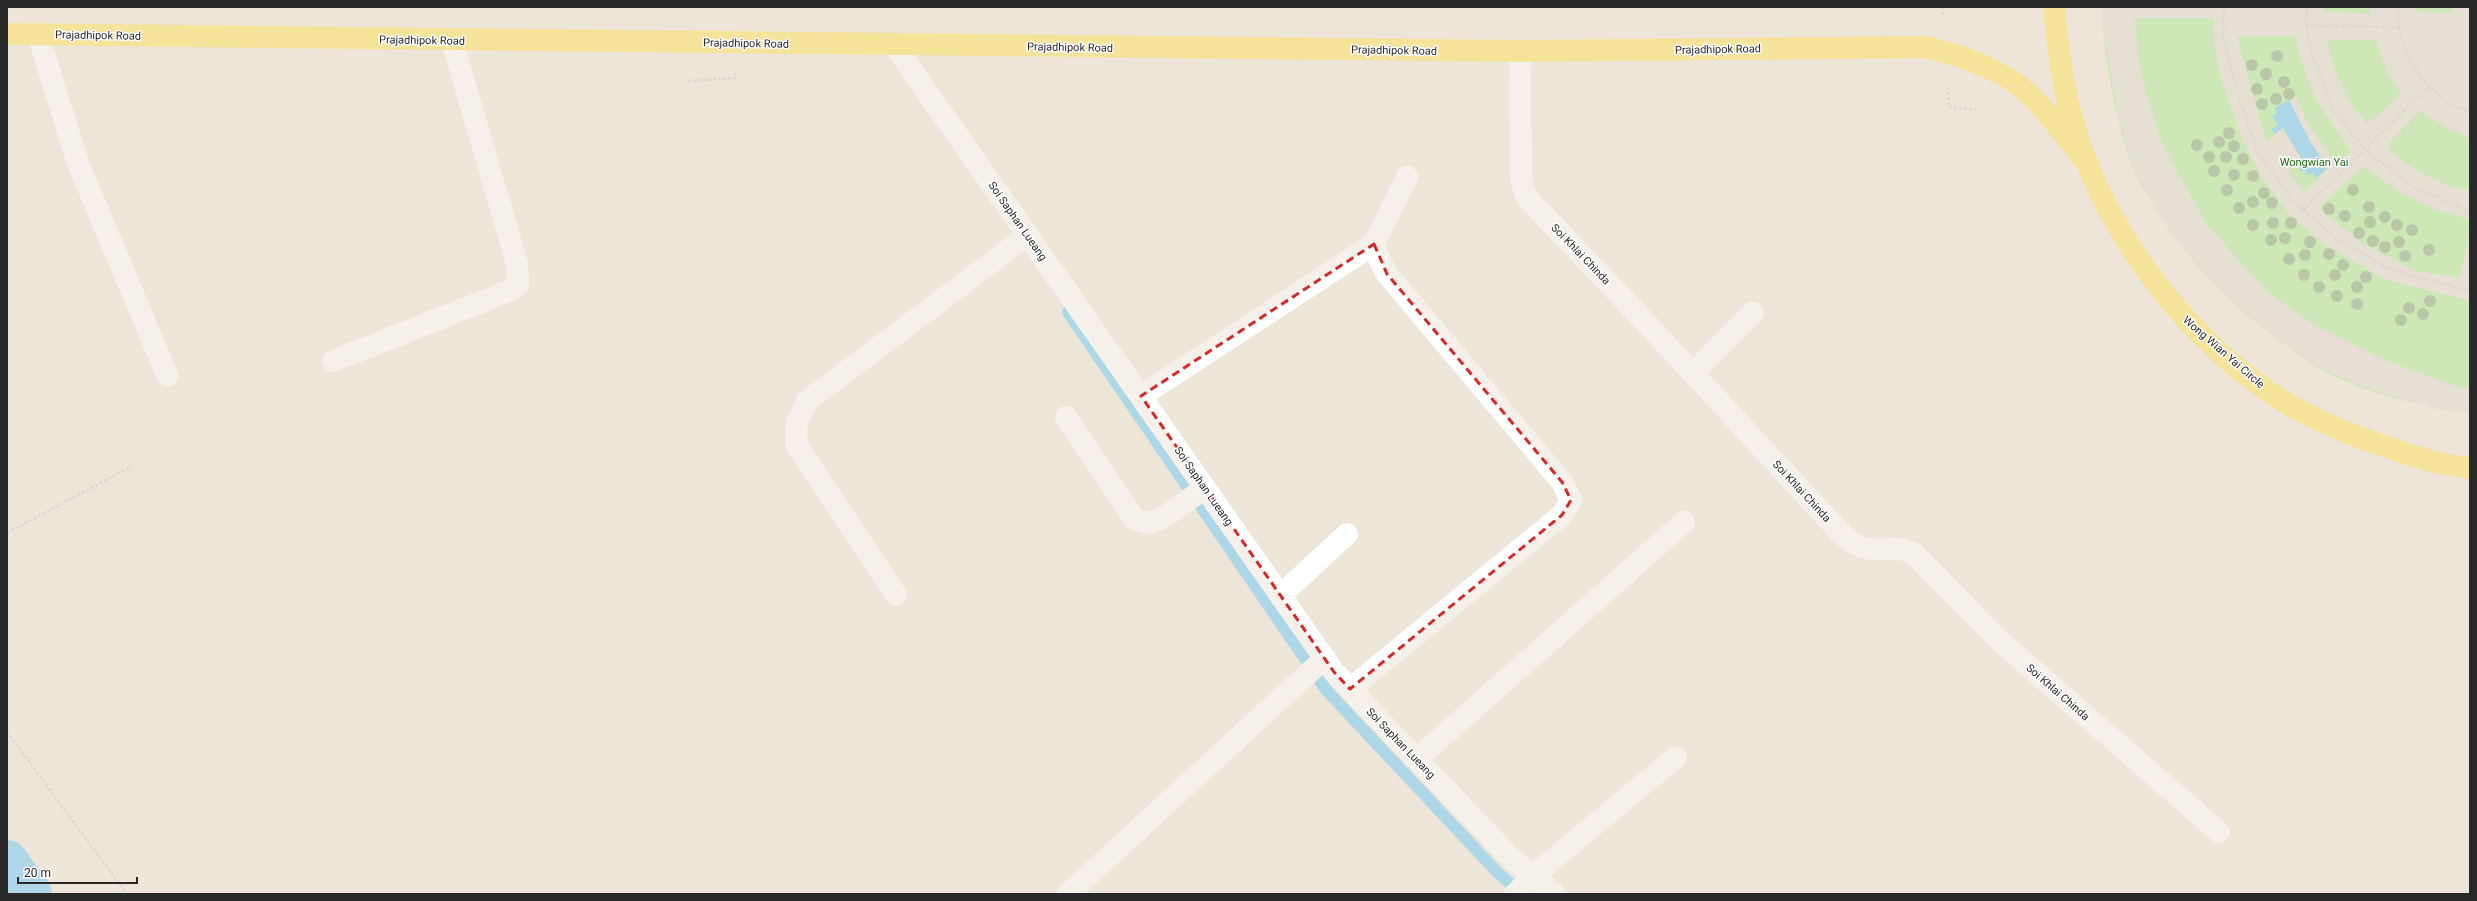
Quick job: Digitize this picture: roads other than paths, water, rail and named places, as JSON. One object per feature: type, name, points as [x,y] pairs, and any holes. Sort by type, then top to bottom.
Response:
[{"type":"main road","name":"Wong Wian Yai Circle","points":[[2054,7],[2058,48],[2069,108],[2089,166],[2108,206],[2152,279],[2177,310],[2236,366],[2269,392],[2306,414],[2340,430],[2387,447],[2467,470]]},
{"type":"main road","name":"Prajadhipok Road","points":[[7,34],[1520,52],[1926,47],[1965,57],[1998,73],[2032,97],[2089,166]]},
{"type":"street","points":[[38,35],[78,163],[167,375]]},
{"type":"street","points":[[333,361],[509,291],[518,285],[517,264],[452,40]]},
{"type":"street","name":"Soi Saphan Lueang","points":[[894,45],[1325,658],[1350,689],[1509,856],[1554,894]]},
{"type":"street","name":"Soi Khlai Chinda","points":[[1520,52],[1521,179],[1524,194],[1693,373],[1824,515],[1853,543],[1864,548],[1902,548],[1914,554],[2000,641],[2219,832]]},
{"type":"street","points":[[1140,396],[1374,244],[1407,177]]},
{"type":"street","points":[[896,595],[796,444],[797,423],[808,401],[1028,235]]},
{"type":"street","points":[[1350,689],[1562,515],[1571,500],[1562,482],[1387,274],[1380,261],[1374,244]]},
{"type":"street","points":[[1693,373],[1753,313]]},
{"type":"street","points":[[1066,417],[1135,520],[1150,523],[1166,516],[1205,488]]},
{"type":"street","points":[[1417,759],[1684,522]]},
{"type":"street","points":[[1281,595],[1347,534]]},
{"type":"street","points":[[1068,894],[1325,658]]},
{"type":"street","points":[[1515,894],[1532,876],[1676,757]]},
{"type":"water","points":[[2289,100],[2311,143],[2328,168],[2316,178],[2313,173],[2308,175],[2305,170],[2301,172],[2297,165],[2303,161],[2283,128],[2274,134],[2271,129],[2278,126],[2272,116],[2277,114],[2275,108]]},
{"type":"waterway","points":[[1068,312],[1327,691],[1498,873],[1521,893]]},
{"type":"waterway","points":[[7,861],[31,894]]},
{"type":"park label","name":"Wongwian Yai","points":[[2314,162]]}]
